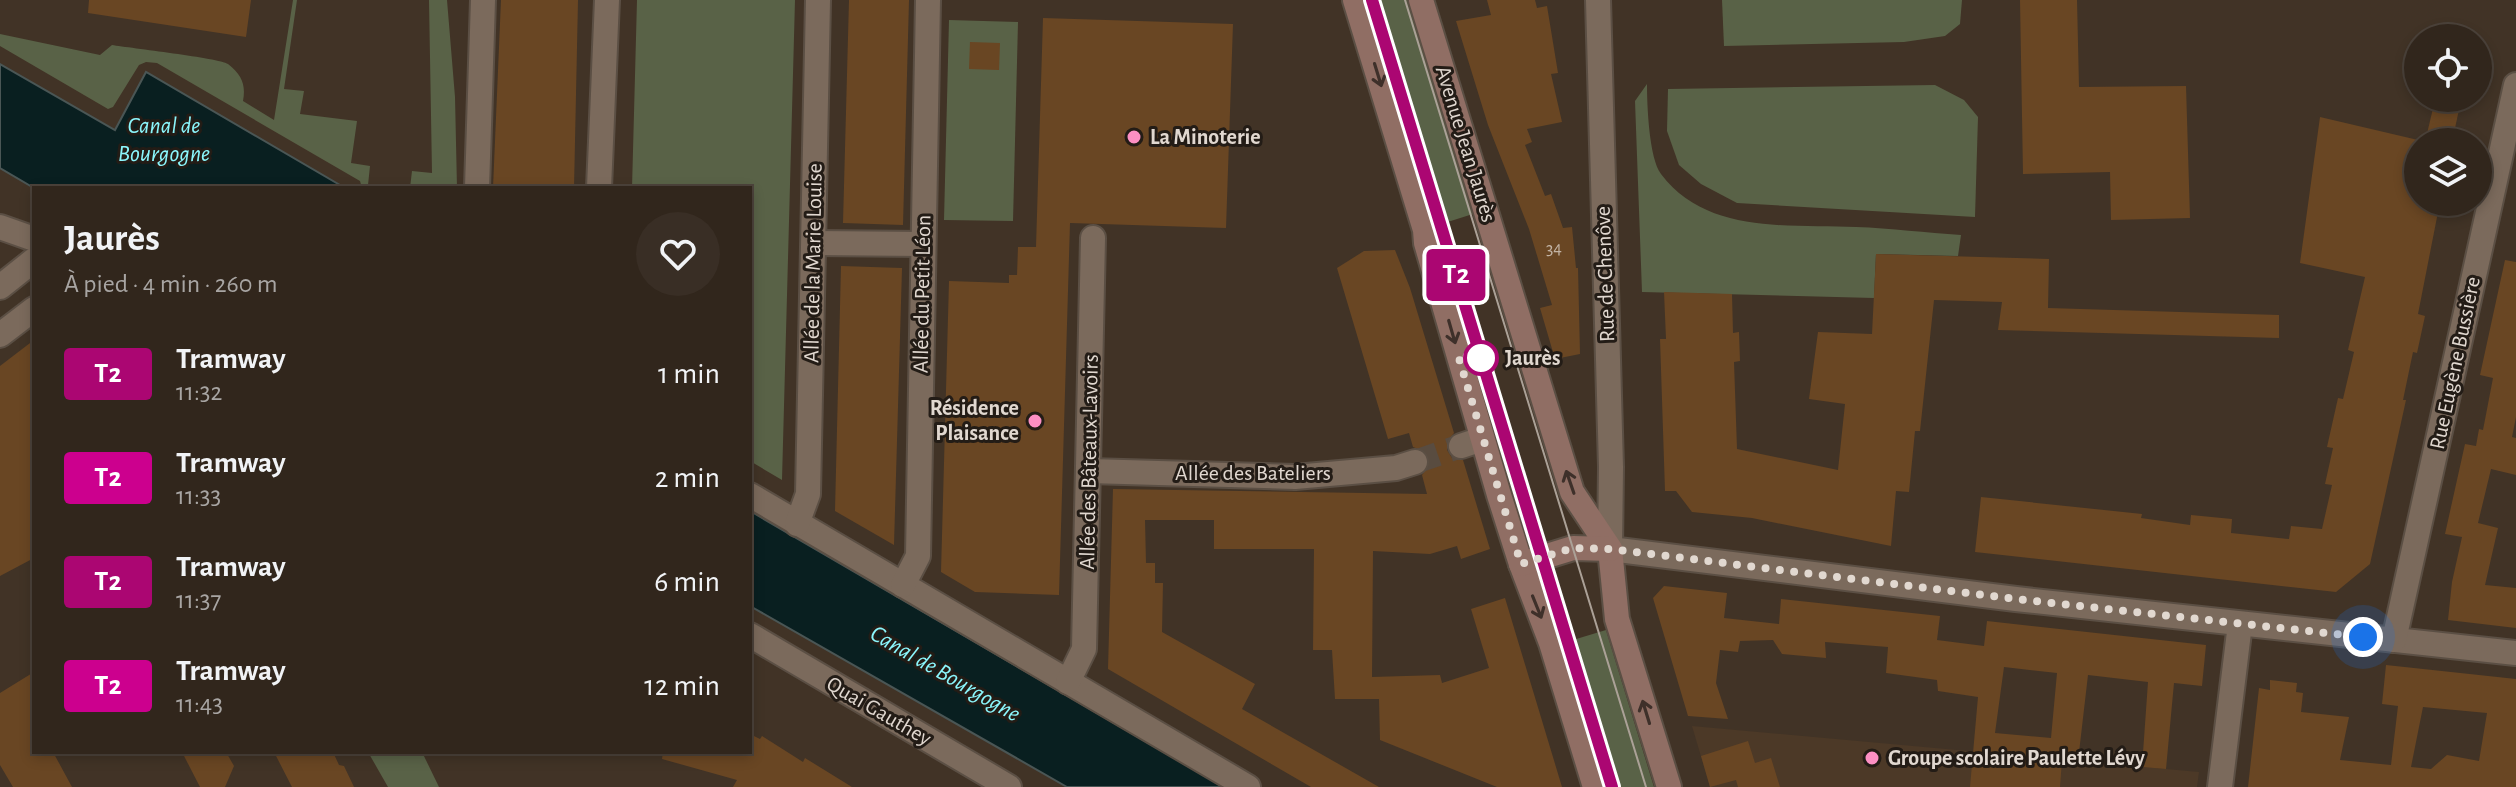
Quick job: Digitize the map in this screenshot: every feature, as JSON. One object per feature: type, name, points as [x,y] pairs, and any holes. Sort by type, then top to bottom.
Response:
[{"type":"main road","points":[[1355,0],[1425,230],[1472,443],[1551,643],[1595,787]]},
{"type":"main road","name":"Avenue Jean Jaurès","points":[[1421,0],[1572,492],[1610,549],[1617,619],[1669,787]]},
{"type":"main road","points":[[1521,564],[1573,548],[1610,549]]},
{"type":"street","points":[[477,186],[483,0]]},
{"type":"street","points":[[599,186],[607,0]]},
{"type":"street","name":"Allée de la Marie Louise","points":[[797,524],[808,494],[818,0]]},
{"type":"street","name":"Allée du Petit Léon","points":[[903,585],[918,556],[928,0]]},
{"type":"street","name":"Rue de Chenôve","points":[[1598,0],[1611,467],[1610,549]]},
{"type":"street","name":"Rue Eugène Bussière","points":[[2394,640],[2516,85]]},
{"type":"street","points":[[0,227],[32,238]]},
{"type":"street","name":"Allée des Bâteaux-Lavoirs","points":[[1068,682],[1084,649],[1093,238]]},
{"type":"street","points":[[814,243],[923,244]]},
{"type":"street","points":[[0,287],[32,262]]},
{"type":"street","points":[[0,335],[32,311]]},
{"type":"street","name":"Allée des Bateliers","points":[[1089,471],[1295,477],[1396,468],[1415,462]]},
{"type":"street","points":[[752,496],[1248,787]]},
{"type":"street","points":[[1610,549],[2016,599],[2516,653]]},
{"type":"street","points":[[2220,787],[2240,624]]},
{"type":"street","name":"Quai Gauthey","points":[[752,636],[1009,787]]},
{"type":"shaded area","name":"Groupe scolaire Paulette Lévy","points":[[1692,726],[2199,772],[2197,787],[1710,787]]},
{"type":"green space","points":[[293,0],[297,0],[284,89],[304,91],[300,114],[357,121],[351,163],[370,166],[368,185],[374,186],[361,186],[360,181],[157,63],[139,65],[113,107],[108,109],[0,46],[0,34],[100,55],[112,45],[228,64],[240,76],[243,101],[274,120]]},
{"type":"green space","points":[[429,0],[447,0],[455,97],[457,186],[410,186],[412,171],[432,173]]},
{"type":"green space","points":[[637,0],[795,0],[782,480],[752,462],[752,186],[632,186]]},
{"type":"green space","points":[[1366,0],[1411,0],[1476,213],[1435,226]]},
{"type":"green space","points":[[1722,0],[1962,0],[1960,24],[1945,36],[1904,42],[1724,46]]},
{"type":"green space","points":[[949,20],[1018,22],[1013,221],[944,220]]},
{"type":"green space","points":[[1647,84],[1650,131],[1657,166],[1680,194],[1702,208],[1726,217],[1777,225],[1961,235],[1958,256],[1876,254],[1874,298],[1642,292],[1635,101]]},
{"type":"green space","points":[[1935,85],[1964,100],[1978,117],[1975,217],[1737,203],[1701,184],[1679,165],[1667,131],[1668,89]]},
{"type":"green space","points":[[1606,630],[1654,787],[1607,787],[1563,643]]},
{"type":"green space","points":[[369,754],[423,754],[439,787],[388,787]]},
{"type":"water","name":"Canal de Bourgogne","points":[[0,64],[115,130],[146,72],[342,186],[32,187],[0,168]]},
{"type":"water","name":"Canal de Bourgogne","points":[[752,512],[1224,787],[1067,787],[752,607]]},
{"type":"building","points":[[89,0],[251,0],[246,37],[88,13]]},
{"type":"building","points":[[501,0],[578,0],[574,186],[493,186]]},
{"type":"building","points":[[849,0],[909,0],[903,225],[843,223]]},
{"type":"building","points":[[1487,0],[1535,0],[1537,8],[1547,6],[1558,73],[1551,74],[1562,122],[1527,129],[1532,142],[1525,145],[1545,196],[1551,194],[1563,228],[1572,227],[1578,268],[1580,354],[1555,359],[1540,308],[1552,305],[1529,229],[1488,125],[1456,21],[1491,15]]},
{"type":"building","points":[[2020,0],[2077,0],[2079,87],[2186,86],[2190,218],[2111,220],[2110,172],[2023,174]]},
{"type":"building","points":[[1043,18],[1233,24],[1226,228],[1070,223],[1059,595],[975,592],[941,572],[949,281],[1009,283],[1009,275],[1017,275],[1018,247],[1036,247]]},
{"type":"building","points":[[970,42],[1000,43],[999,70],[969,69]]},
{"type":"building","points":[[2432,112],[2458,112],[2455,128],[2428,128]]},
{"type":"building","points":[[2320,117],[2404,137],[2404,216],[2437,216],[2418,314],[2425,316],[2417,353],[2413,352],[2403,400],[2406,400],[2370,564],[2336,592],[1975,552],[1981,497],[2142,514],[2141,518],[2190,525],[2191,515],[2232,519],[2231,533],[2289,539],[2291,526],[2322,529],[2332,485],[2325,484],[2333,448],[2327,447],[2338,398],[2343,399],[2354,352],[2348,350],[2365,277],[2300,263]]},
{"type":"building","points":[[1395,250],[1410,288],[1454,433],[1447,442],[1447,450],[1452,458],[1463,460],[1490,549],[1461,559],[1457,546],[1430,554],[1373,551],[1372,677],[1440,675],[1442,683],[1489,668],[1471,609],[1505,598],[1562,787],[1497,787],[1380,740],[1379,699],[1335,699],[1332,650],[1313,650],[1314,549],[1214,549],[1214,520],[1145,520],[1146,563],[1155,563],[1155,583],[1163,583],[1162,632],[1255,684],[1242,709],[1379,787],[1311,787],[1108,669],[1113,489],[1427,494],[1422,475],[1430,464],[1426,452],[1413,447],[1409,433],[1388,439],[1337,268],[1364,251]]},
{"type":"building","points":[[1876,254],[2049,259],[2048,308],[2279,315],[2279,338],[1998,330],[2002,302],[1934,300],[1920,431],[1915,431],[1909,492],[1896,491],[1891,546],[1752,518],[1692,512],[1676,491],[1665,491],[1660,339],[1666,339],[1664,292],[1732,294],[1733,333],[1739,332],[1740,361],[1734,362],[1737,449],[1838,470],[1845,404],[1809,399],[1818,332],[1872,334]]},
{"type":"building","points":[[2505,260],[2516,262],[2516,417],[2512,437],[2516,438],[2516,475],[2491,469],[2478,523],[2498,528],[2485,585],[2516,588],[2516,628],[2448,620],[2462,537],[2445,534],[2465,444],[2476,446],[2479,429],[2483,430],[2493,378],[2480,375]]},
{"type":"building","points":[[841,266],[902,268],[894,545],[835,511]]},
{"type":"building","points":[[32,342],[32,559],[0,576],[0,366]]},
{"type":"building","points":[[1664,586],[1727,593],[1724,618],[1779,624],[1781,599],[1940,616],[1937,640],[1984,646],[1987,621],[2206,645],[2202,686],[2174,683],[2166,769],[2142,767],[2148,682],[2088,675],[2078,761],[2062,760],[2060,787],[1970,787],[1978,697],[1938,691],[1937,680],[1886,673],[1888,647],[1825,642],[1826,658],[1782,654],[1773,640],[1740,641],[1738,652],[1720,650],[1716,683],[1728,719],[1688,716],[1653,598]],"holes":[[[2004,667],[2057,673],[2051,738],[1995,733]]]},
{"type":"building","points":[[2386,665],[2516,679],[2516,787],[2248,787],[2259,688],[2270,690],[2270,680],[2297,683],[2296,692],[2303,693],[2301,712],[2349,717],[2340,760],[2391,765],[2398,706],[2382,704]],"holes":[[[2423,707],[2487,713],[2479,761],[2447,755],[2431,769],[2411,767]]]},
{"type":"building","points":[[32,673],[32,754],[54,754],[72,787],[13,787],[0,765],[0,693]]},
{"type":"building","points":[[752,735],[760,739],[762,736],[803,762],[805,758],[852,787],[733,787],[737,780],[662,759],[663,754],[752,754]]},
{"type":"building","points":[[1748,741],[1755,763],[1771,758],[1780,787],[1738,787],[1736,780],[1710,787],[1701,756]]},
{"type":"building","points":[[183,754],[227,754],[234,766],[225,787],[200,787]]},
{"type":"building","points":[[275,754],[334,754],[354,787],[292,787]]},
{"type":"tunnel","points":[[1415,462],[1461,446]]},
{"type":"tram line","points":[[1372,0],[1612,787]]},
{"type":"tram line","name":"T2","points":[[1372,0],[1612,787]]},
{"type":"tram line","points":[[1405,0],[1646,787]]},
{"type":"place","name":"La Minoterie","points":[[1134,137]]},
{"type":"place","name":"Jaurès","points":[[1481,358]]},
{"type":"place","name":"Résidence Plaisance","points":[[1035,421]]},
{"type":"place","name":"Groupe scolaire Paulette Lévy","points":[[1872,758]]},
{"type":"route","points":[[1481,358],[1458,355],[1521,564],[1573,548],[1610,549],[2016,599],[2363,637]]}]
